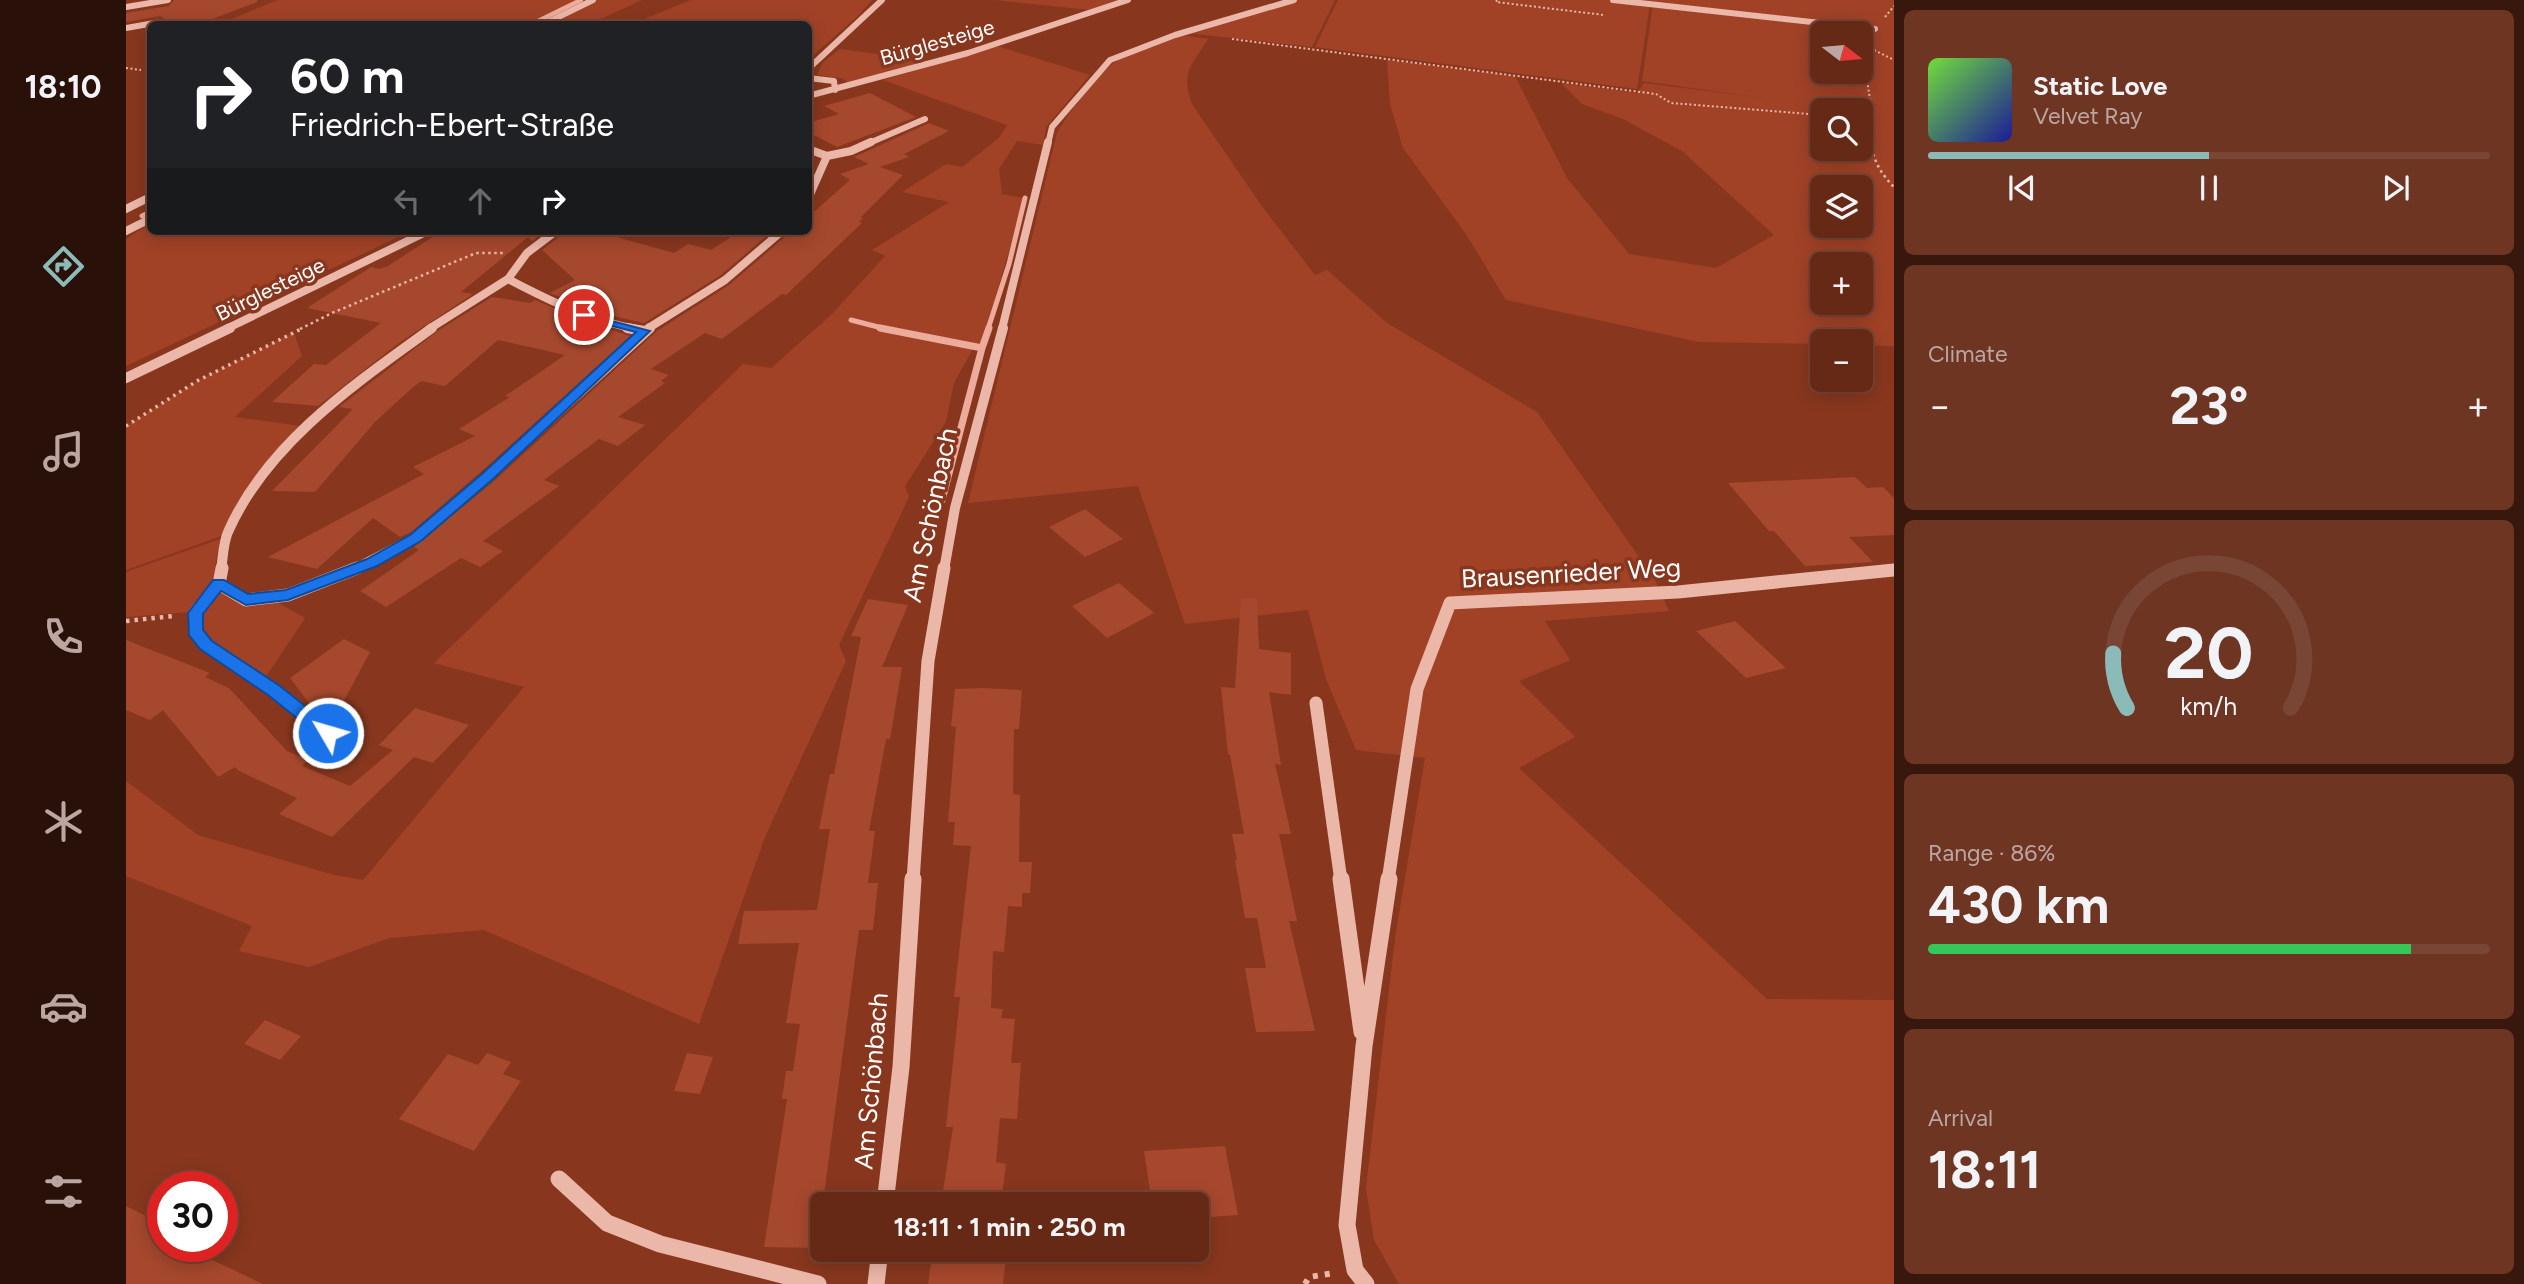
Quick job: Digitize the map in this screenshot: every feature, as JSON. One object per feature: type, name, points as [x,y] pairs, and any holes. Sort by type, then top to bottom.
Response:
[{"type":"street","points":[[126,7],[168,0]]},
{"type":"street","points":[[550,21],[593,0]]},
{"type":"street","points":[[812,65],[882,0]]},
{"type":"street","name":"Bürglesteige","points":[[812,95],[968,53],[1128,0]]},
{"type":"street","name":"Am Schönbach","points":[[886,1192],[901,1067],[928,661],[955,508],[1024,247],[1052,127],[1110,60],[1174,35],[1294,0]]},
{"type":"street","points":[[1613,0],[1875,29]]},
{"type":"street","points":[[126,28],[147,24]]},
{"type":"street","points":[[812,78],[834,81],[835,90]]},
{"type":"street","points":[[812,150],[827,156],[851,151],[925,119]]},
{"type":"street","points":[[812,190],[827,156]]},
{"type":"street","points":[[126,209],[147,198]]},
{"type":"street","points":[[126,231],[147,220]]},
{"type":"street","name":"Bürglesteige","points":[[126,377],[420,235]]},
{"type":"street","points":[[328,733],[274,690],[206,645],[195,632],[195,613],[219,583],[227,534],[261,476],[300,434],[363,378],[453,312],[508,279],[527,253],[551,235]]},
{"type":"street","points":[[219,583],[246,600],[288,595],[372,562],[415,538],[488,476],[644,331],[725,280],[777,235]]},
{"type":"street","points":[[508,279],[564,308],[606,323],[644,331]]},
{"type":"street","name":"Brausenrieder Weg","points":[[1366,1284],[1355,1270],[1347,1225],[1364,1046],[1417,689],[1450,603],[1678,592],[1894,570]]},
{"type":"street","name":"Brausenrieder Weg","points":[[1316,703],[1364,1046]]},
{"type":"street","points":[[559,1179],[607,1223],[660,1244],[818,1284]]},
{"type":"street","points":[[876,1284],[879,1262]]},
{"type":"path","points":[[1497,0],[1496,2],[1612,16]]},
{"type":"path","points":[[1223,38],[1656,94],[1671,103],[1810,114]]},
{"type":"path","points":[[1873,50],[1894,60]]},
{"type":"path","points":[[126,68],[141,70]]},
{"type":"path","points":[[1873,154],[1882,175],[1894,187]]},
{"type":"path","points":[[126,426],[197,381],[332,313],[476,253],[527,253]]},
{"type":"path","points":[[126,621],[195,613]]},
{"type":"path","points":[[1305,1284],[1309,1276],[1355,1270]]},
{"type":"shaded area","points":[[278,0],[581,0],[538,21],[226,21]]},
{"type":"shaded area","points":[[597,0],[642,0],[596,21],[556,21]]},
{"type":"shaded area","points":[[691,0],[872,0],[812,56],[812,21],[639,21]]},
{"type":"shaded area","points":[[995,0],[1121,0],[1090,10]]},
{"type":"shaded area","points":[[1299,0],[1335,0],[1312,47],[1187,33]]},
{"type":"shaded area","points":[[1338,0],[1613,0],[1650,4],[1637,89],[1315,47]]},
{"type":"shaded area","points":[[1632,0],[1894,0],[1894,346],[1873,345],[1873,329],[1810,329],[1810,344],[1699,342],[1506,300],[1466,234],[1403,148],[1390,104],[1387,60],[1515,76],[1567,178],[1629,254],[1716,268],[1774,235],[1682,151],[1623,119],[1582,104],[1561,83],[1637,93],[1644,83],[1763,98],[1642,81],[1653,4]]},
{"type":"shaded area","points":[[1182,35],[1208,39],[1188,77],[1192,104],[1261,205],[1315,275],[1327,270],[1387,323],[1537,412],[1654,578],[1669,611],[1545,621],[1570,660],[1519,681],[1575,737],[1519,768],[1767,999],[1894,1000],[1894,1284],[1399,1284],[1374,1240],[1366,1188],[1395,938],[1425,758],[1356,750],[1326,679],[1308,610],[1185,624],[1138,486],[968,503],[1057,133],[1097,78],[1111,65],[1136,51]]},
{"type":"shaded area","points":[[997,46],[1090,75],[1046,127],[1043,145],[1017,141],[999,169],[1002,194],[1024,198],[982,345],[974,347],[954,383],[946,422],[905,486],[909,497],[839,645],[846,661],[765,837],[699,1024],[484,930],[389,938],[309,967],[239,951],[252,926],[126,876],[126,781],[198,835],[334,875],[363,880],[524,687],[434,663],[743,364],[771,368],[831,315],[885,256],[872,250],[949,202],[902,192],[946,164],[962,167],[999,138],[1007,125],[883,80]]},
{"type":"shaded area","points":[[840,49],[931,61],[850,83],[841,78],[817,75],[822,63]]},
{"type":"shaded area","points":[[147,226],[147,235],[403,235],[126,366],[126,239]]},
{"type":"shaded area","points":[[294,332],[302,356],[235,417],[308,427],[261,476],[227,534],[126,570],[126,426],[197,381]]},
{"type":"shaded area","points":[[220,539],[212,585],[273,600],[305,618],[265,678],[212,642],[200,628],[202,611],[126,617],[126,572]]},
{"type":"building","points":[[174,0],[257,0],[207,21],[165,21],[160,16],[126,22],[126,13],[169,6]]},
{"type":"building","points":[[870,93],[916,117],[837,147],[812,134],[812,122],[839,114],[824,106]]},
{"type":"building","points":[[929,123],[949,131],[904,154],[909,157],[880,167],[903,175],[860,218],[863,218],[859,222],[862,223],[786,295],[782,294],[722,339],[705,333],[651,369],[669,375],[661,381],[665,383],[618,417],[645,425],[618,446],[599,439],[544,480],[559,486],[483,541],[503,551],[480,567],[461,558],[386,607],[360,591],[419,550],[414,547],[493,482],[657,331],[729,285],[786,235],[812,235],[812,213],[850,180],[840,174],[869,164],[854,157]]},
{"type":"building","points":[[540,235],[532,241],[528,237],[461,292],[473,294],[399,343],[318,406],[272,402],[314,364],[326,365],[381,323],[307,308],[371,267],[379,269],[388,266],[434,236]]},
{"type":"building","points":[[609,235],[674,253],[688,244],[711,250],[734,235],[767,235],[721,275],[644,323],[604,314],[550,293],[575,280],[542,250],[560,236]]},
{"type":"building","points":[[492,297],[530,303],[535,300],[584,321],[630,336],[411,532],[400,537],[373,518],[317,569],[268,557],[424,474],[413,467],[475,436],[459,429],[510,397],[505,396],[565,355],[498,340],[445,386],[421,381],[412,388],[375,422],[315,492],[272,491],[353,409],[339,407],[439,330]]},
{"type":"building","points":[[1855,477],[1867,488],[1883,487],[1894,498],[1894,535],[1849,537],[1873,562],[1805,566],[1774,531],[1769,531],[1728,483]]},
{"type":"building","points":[[1085,509],[1123,539],[1085,557],[1049,527]]},
{"type":"building","points":[[1119,583],[1154,613],[1107,638],[1072,606]]},
{"type":"building","points":[[1241,598],[1257,598],[1259,649],[1291,653],[1291,695],[1269,692],[1281,765],[1275,764],[1291,834],[1279,834],[1297,921],[1289,921],[1315,1031],[1256,1032],[1245,968],[1266,968],[1257,918],[1245,918],[1235,860],[1232,834],[1244,834],[1228,754],[1221,687],[1235,688]]},
{"type":"building","points":[[868,599],[908,605],[882,667],[902,667],[890,739],[886,739],[869,831],[875,831],[868,883],[878,883],[873,930],[859,930],[824,1192],[810,1192],[810,1248],[764,1247],[787,1099],[782,1099],[786,1071],[793,1071],[800,1024],[786,1023],[799,943],[738,944],[744,911],[817,910],[830,829],[819,829],[830,774],[834,774],[861,637],[851,636]]},
{"type":"building","points":[[1735,621],[1786,668],[1746,678],[1696,631]]},
{"type":"building","points":[[344,639],[370,652],[339,710],[315,711],[290,678]]},
{"type":"building","points":[[126,640],[210,673],[205,677],[229,688],[287,751],[308,760],[302,766],[350,786],[393,750],[379,745],[415,708],[469,725],[433,763],[414,757],[332,837],[279,814],[297,798],[235,767],[218,777],[163,710],[150,720],[126,710]]},
{"type":"building","points":[[955,689],[1022,690],[1019,729],[1014,729],[1013,794],[1020,795],[1019,862],[1032,862],[1030,893],[1022,893],[1022,907],[1008,906],[1004,952],[993,951],[991,1008],[1003,1009],[1001,1018],[1015,1019],[1011,1063],[1021,1063],[1017,1119],[1000,1118],[996,1162],[1006,1164],[1002,1192],[943,1192],[953,1127],[946,1127],[960,997],[954,997],[971,846],[953,845],[955,822],[948,822],[956,727],[951,726]]},
{"type":"building","points":[[265,1020],[301,1036],[280,1060],[244,1044]]},
{"type":"building","points":[[487,1053],[511,1062],[503,1074],[521,1081],[474,1151],[399,1119],[448,1054],[478,1065]]},
{"type":"building","points":[[687,1053],[713,1057],[700,1094],[674,1091]]},
{"type":"building","points":[[1225,1146],[1238,1215],[1209,1217],[1209,1192],[1150,1192],[1144,1151]]},
{"type":"building","points":[[126,1206],[147,1216],[147,1262],[217,1262],[263,1284],[126,1284]]},
{"type":"building","points":[[931,1262],[1006,1262],[1003,1284],[928,1284]]},
{"type":"waterway","points":[[538,21],[581,0]]},
{"type":"waterway","points":[[988,329],[1009,264],[1025,198]]},
{"type":"waterway","points":[[142,216],[147,214]]},
{"type":"waterway","points":[[851,320],[886,329]]},
{"type":"waterway","points":[[880,328],[982,348]]},
{"type":"waterway","points":[[982,348],[989,328]]},
{"type":"waterway","points":[[942,500],[982,348]]},
{"type":"route","points":[[328,733],[274,690],[206,645],[195,632],[195,613],[219,583],[246,600],[288,595],[372,562],[415,538],[488,476],[644,331],[584,315]]}]
